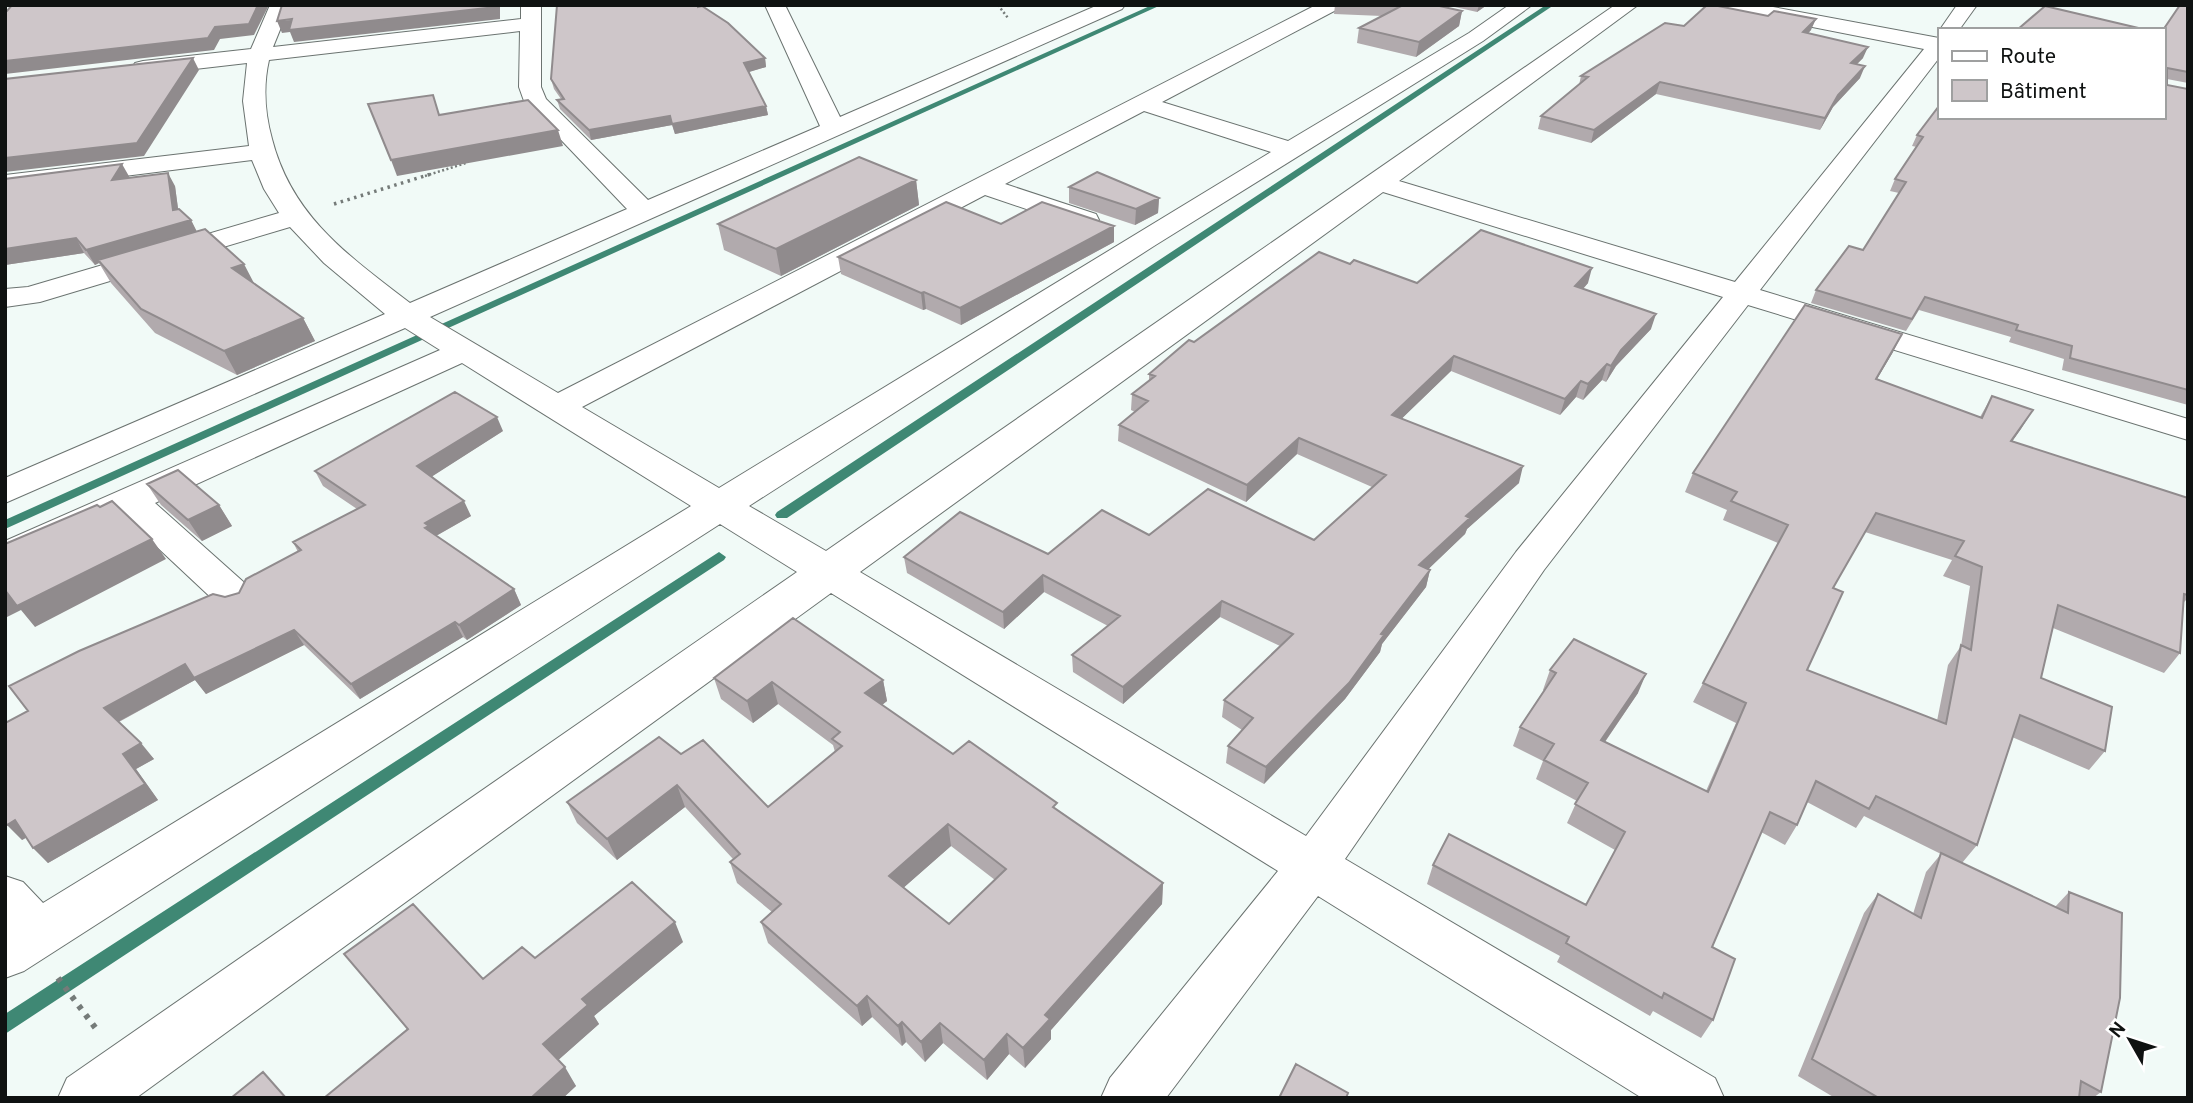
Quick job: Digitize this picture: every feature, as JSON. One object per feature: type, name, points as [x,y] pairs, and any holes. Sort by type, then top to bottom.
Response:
[{"type":"street","points":[[280,5],[259,56],[253,100],[261,152],[277,190],[293,217],[323,248],[433,332],[1695,1098]]},
{"type":"street","points":[[775,5],[834,130]]},
{"type":"street","points":[[5,556],[129,500],[645,211],[1115,5]]},
{"type":"street","points":[[558,406],[1331,5]]},
{"type":"street","points":[[26,940],[719,506],[1122,232],[1291,150],[1479,22],[1522,5]]},
{"type":"street","points":[[87,1098],[1628,5]]},
{"type":"street","points":[[1731,5],[1938,41]]},
{"type":"street","points":[[1950,28],[1966,5]]},
{"type":"street","points":[[126,70],[259,56],[531,15],[530,86],[535,101],[645,211]]},
{"type":"street","points":[[1130,1098],[1313,865],[1530,561],[1938,46]]},
{"type":"street","points":[[1143,103],[1291,150]]},
{"type":"street","points":[[5,183],[261,152]]},
{"type":"street","points":[[1380,183],[2188,430]]},
{"type":"street","points":[[985,186],[1122,232]]},
{"type":"street","points":[[5,314],[18,297],[293,217]]},
{"type":"street","points":[[5,492],[433,332]]},
{"type":"street","points":[[129,500],[234,596]]},
{"type":"path","points":[[293,217],[474,160]]},
{"type":"path","points":[[26,940],[74,1000]]},
{"type":"building","points":[[12,5],[258,5],[249,24],[215,27],[208,38],[5,61],[5,12]]},
{"type":"building","points":[[282,5],[496,7],[289,30],[292,19],[277,21]]},
{"type":"building","points":[[557,5],[702,6],[728,23],[765,58],[744,63],[766,106],[672,124],[670,116],[589,130],[557,100],[564,99],[551,79]]},
{"type":"building","points":[[1403,5],[1435,5],[1462,11],[1419,42],[1359,28]]},
{"type":"building","points":[[1707,5],[1768,16],[1774,11],[1816,19],[1803,32],[1868,47],[1851,63],[1865,66],[1838,95],[1825,118],[1660,82],[1594,130],[1541,116],[1588,77],[1581,76],[1665,23],[1684,26]]},
{"type":"building","points":[[2180,5],[2188,5],[2188,72],[2167,68],[2167,85],[2188,89],[2188,390],[2070,358],[2072,346],[2016,330],[2018,325],[1925,297],[1912,319],[1816,290],[1849,246],[1863,250],[1906,182],[1895,179],[1923,137],[1917,135],[1938,107],[1938,119],[2165,119],[2164,28]]},
{"type":"building","points":[[2045,6],[2138,28],[2019,28]]},
{"type":"building","points":[[193,58],[137,143],[5,158],[5,79]]},
{"type":"building","points":[[433,95],[439,115],[528,100],[558,130],[391,160],[368,104]]},
{"type":"building","points":[[859,157],[916,180],[776,249],[718,224]]},
{"type":"building","points":[[122,164],[112,180],[168,173],[173,210],[179,209],[191,220],[86,250],[76,238],[5,249],[5,179]]},
{"type":"building","points":[[1097,172],[1159,198],[1136,209],[1069,187]]},
{"type":"building","points":[[946,202],[1001,224],[1042,202],[1114,226],[960,308],[838,257]]},
{"type":"building","points":[[205,229],[244,264],[232,268],[303,318],[224,351],[141,309],[98,260]]},
{"type":"building","points":[[1481,230],[1592,268],[1575,286],[1656,314],[1621,350],[1611,366],[1607,364],[1588,384],[1581,381],[1565,399],[1454,356],[1392,415],[1523,466],[1466,516],[1470,518],[1419,565],[1430,570],[1381,634],[1384,635],[1349,683],[1266,767],[1228,746],[1253,718],[1224,700],[1293,634],[1222,601],[1123,687],[1072,655],[1120,616],[1043,575],[1003,612],[904,557],[960,512],[1048,554],[1102,510],[1149,535],[1208,489],[1314,540],[1386,475],[1299,438],[1247,485],[1119,425],[1148,401],[1132,394],[1155,376],[1149,374],[1189,340],[1194,342],[1319,252],[1350,264],[1354,260],[1417,283]]},
{"type":"building","points":[[1805,305],[1902,334],[1876,379],[1982,418],[1992,396],[2033,410],[2011,441],[2188,498],[2188,595],[2184,594],[2180,653],[2058,605],[2041,678],[2112,707],[2105,751],[2020,715],[1977,845],[1876,796],[1869,809],[1816,781],[1797,825],[1770,812],[1712,947],[1735,959],[1713,1020],[1664,993],[1662,998],[1566,943],[1569,937],[1433,865],[1449,834],[1586,905],[1625,832],[1575,804],[1588,783],[1544,760],[1554,744],[1520,727],[1556,673],[1550,670],[1574,639],[1646,674],[1601,740],[1708,792],[1746,703],[1703,683],[1788,525],[1731,501],[1737,492],[1693,473]],"holes":[[[1876,513],[1964,541],[1955,556],[1982,567],[1971,650],[1961,645],[1946,724],[1807,670],[1843,592],[1833,588]]]},
{"type":"building","points":[[455,392],[497,417],[417,466],[464,501],[425,523],[429,526],[425,528],[514,589],[459,625],[455,622],[351,684],[294,630],[194,678],[185,664],[104,708],[141,743],[123,754],[145,784],[33,848],[15,820],[7,825],[5,823],[5,723],[28,711],[9,686],[79,651],[213,594],[225,597],[239,593],[246,579],[301,550],[293,542],[365,505],[315,471]]},
{"type":"building","points":[[178,470],[219,505],[188,520],[147,484]]},
{"type":"building","points":[[112,501],[152,539],[17,606],[5,590],[5,544]]},
{"type":"building","points":[[793,618],[883,680],[865,693],[953,754],[969,741],[1057,803],[1053,807],[1163,883],[1045,1015],[1050,1019],[1023,1048],[1007,1034],[984,1060],[940,1023],[921,1042],[902,1022],[898,1026],[867,996],[857,1006],[761,922],[781,904],[730,862],[740,854],[677,785],[607,839],[567,802],[659,737],[681,754],[703,740],[768,807],[842,746],[832,739],[840,732],[772,682],[747,701],[714,678]],"holes":[[[948,824],[1006,869],[949,924],[889,876]]]},
{"type":"building","points":[[1941,853],[2068,913],[2069,892],[2122,913],[2120,998],[2101,1092],[2081,1081],[2079,1098],[1879,1098],[1812,1059],[1878,894],[1921,918]]},
{"type":"building","points":[[632,882],[675,922],[582,999],[588,1005],[543,1044],[565,1067],[531,1098],[324,1098],[408,1029],[344,954],[413,904],[483,979],[522,947],[535,958]]},
{"type":"building","points":[[1296,1064],[1348,1093],[1346,1098],[1279,1098]]},
{"type":"building","points":[[263,1072],[286,1098],[231,1098]]},
{"type":"waterway","points":[[5,525],[1158,5]]},
{"type":"waterway","points":[[782,515],[1551,5]]},
{"type":"waterway","points":[[5,1025],[719,557]]}]
